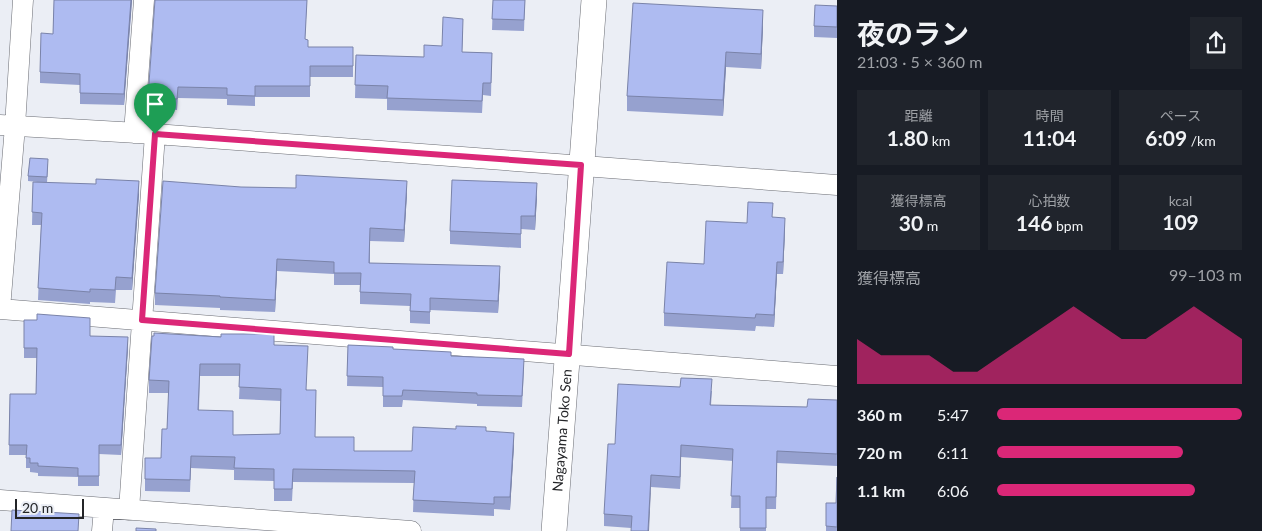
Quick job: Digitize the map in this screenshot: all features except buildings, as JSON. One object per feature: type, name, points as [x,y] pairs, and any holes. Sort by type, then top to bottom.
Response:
[{"type":"street","points":[[23,0],[8,125],[0,309],[837,376]]},
{"type":"street","points":[[134,133],[144,0]]},
{"type":"street","name":"Nagayama Toko Sen","points":[[554,531],[569,354],[594,0]]},
{"type":"street","points":[[8,125],[155,134],[837,185]]},
{"type":"street","points":[[129,510],[155,134]]},
{"type":"street","points":[[0,500],[411,531]]},
{"type":"street","points":[[102,531],[104,508]]},
{"type":"route","points":[[155,134],[581,165],[569,354],[142,320],[155,134]]}]
